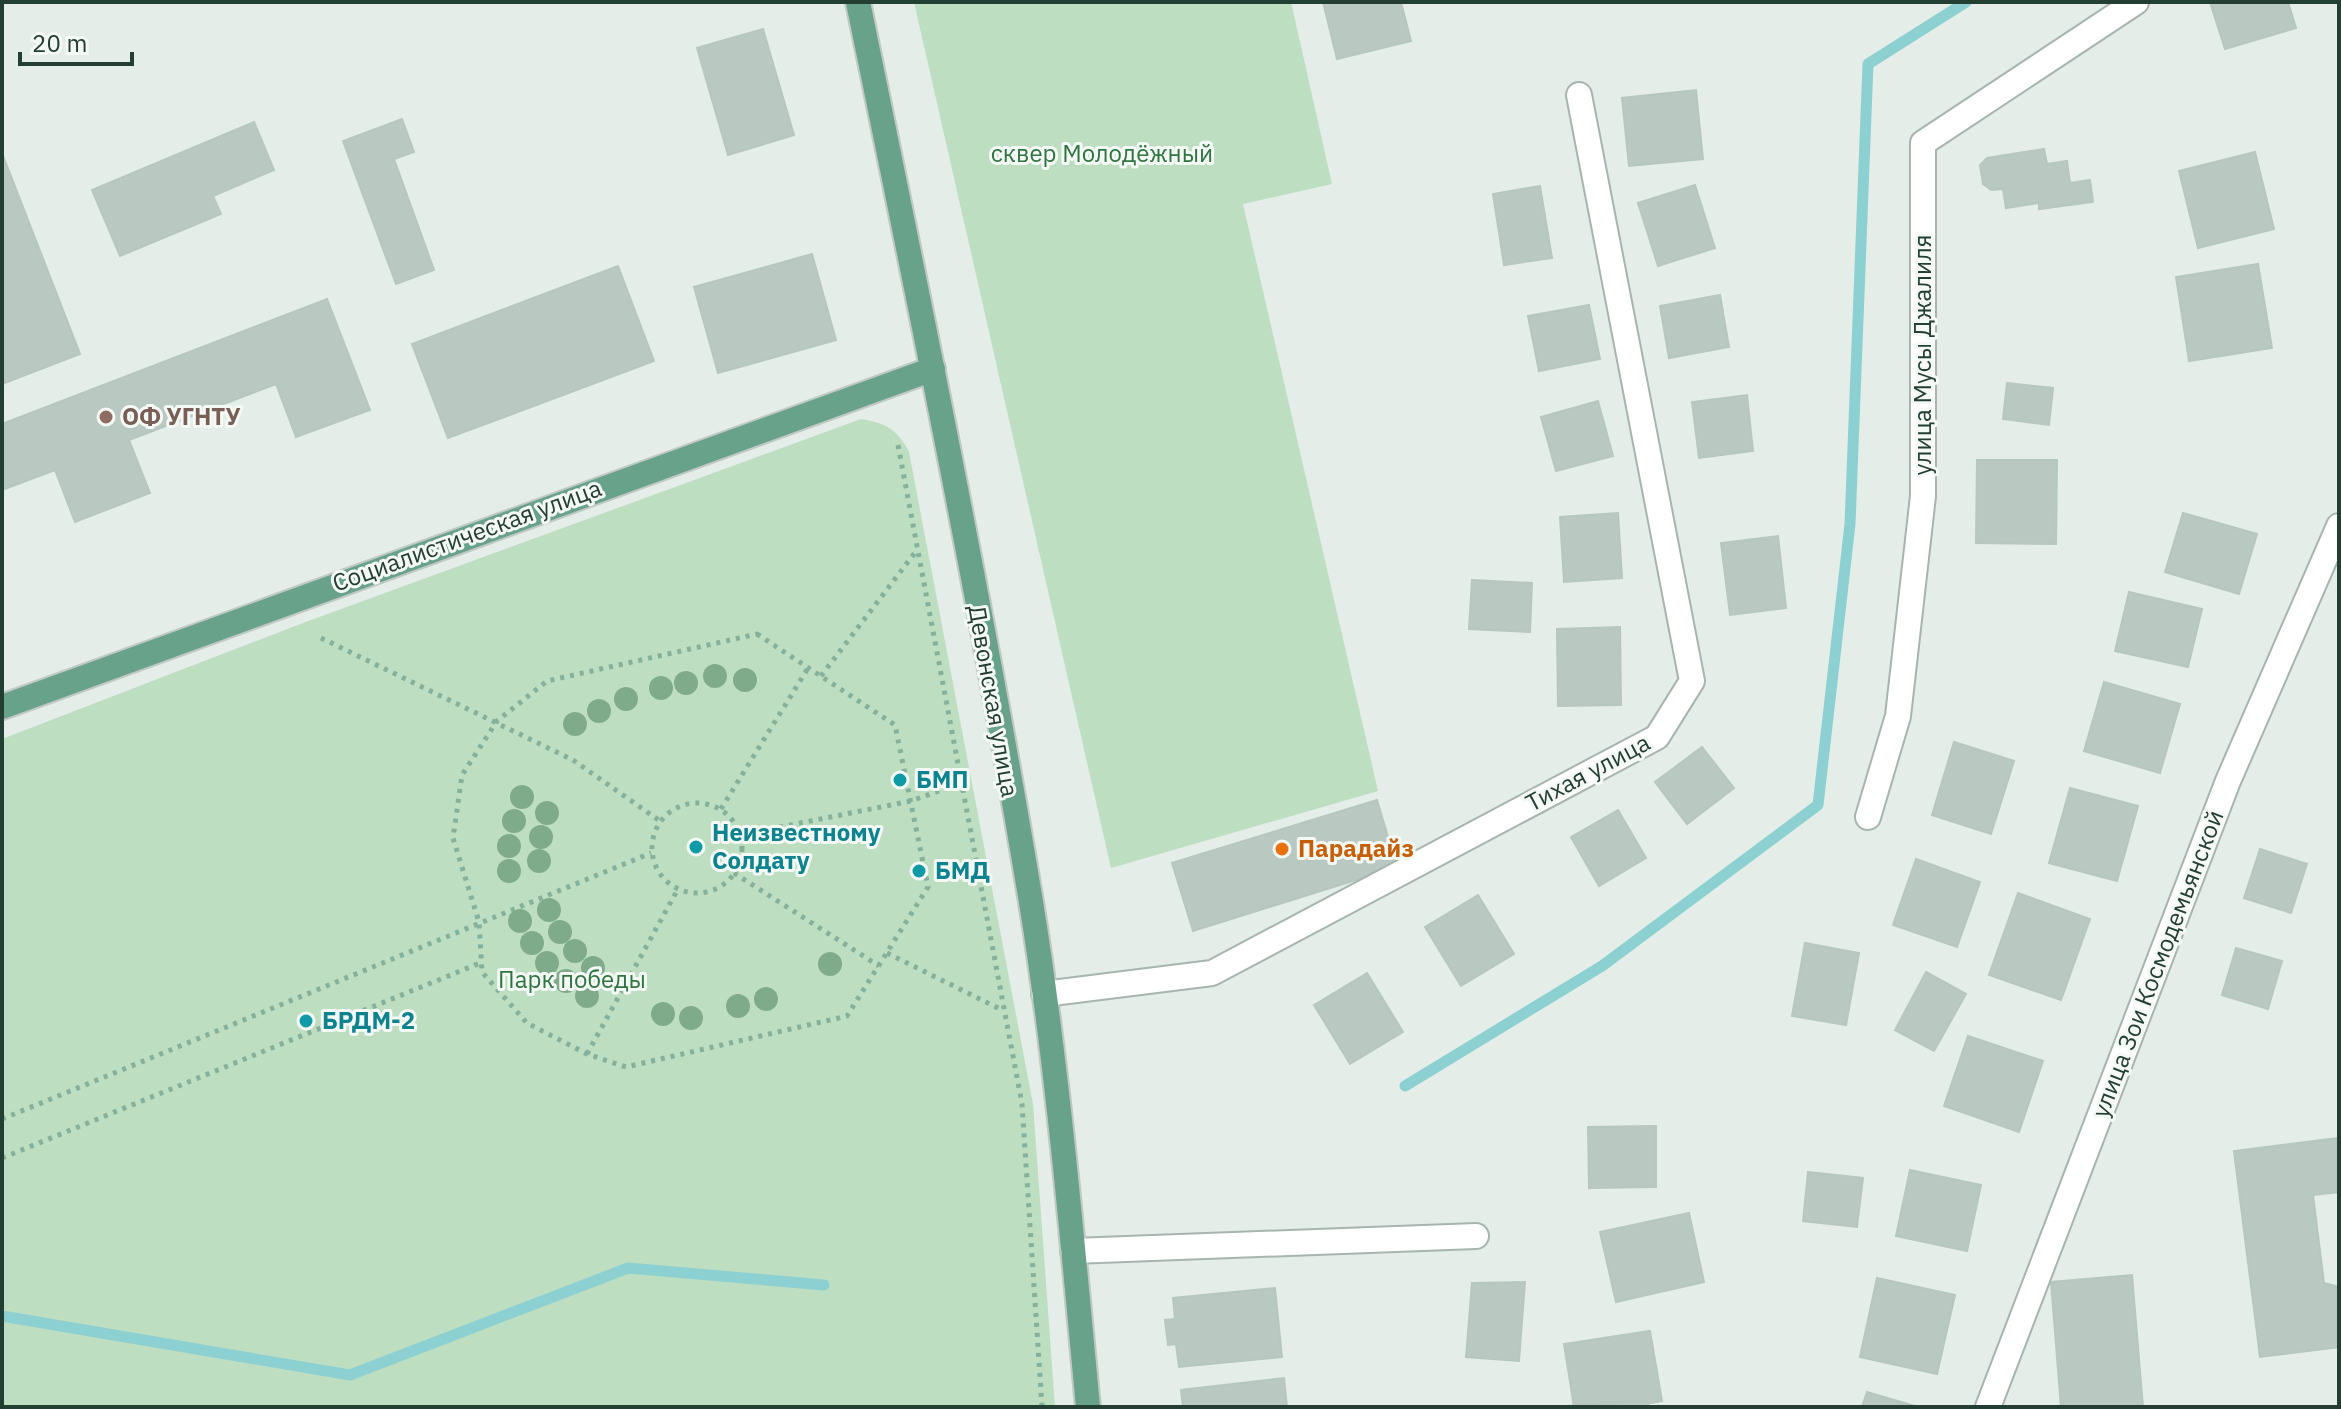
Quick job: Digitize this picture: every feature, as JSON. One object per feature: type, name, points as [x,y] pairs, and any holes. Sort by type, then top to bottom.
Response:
[{"type":"main road","name":"Девонская улица","points":[[858,2],[933,369],[1031,902],[1044,994],[1088,1407]]},
{"type":"main road","name":"Социалистическая улица","points":[[2,707],[933,369]]},
{"type":"street","name":"улица Мусы Джалиля","points":[[1868,817],[1898,716],[1923,496],[1923,143],[2136,2]]},
{"type":"street","name":"Тихая улица","points":[[1044,994],[1212,973],[1657,737],[1692,681],[1579,95]]},
{"type":"street","name":"улица Зои Космодемьянской","points":[[1988,1407],[2228,781],[2339,526]]},
{"type":"street","points":[[1073,1251],[1476,1236]]},
{"type":"path","points":[[898,445],[1022,1104],[1042,1407]]},
{"type":"path","points":[[821,676],[917,550]]},
{"type":"path","points":[[757,634],[808,668],[895,725],[928,887],[847,1016],[626,1067],[587,1054],[527,1023],[482,972],[479,922],[453,838],[462,775],[497,721],[547,681],[757,634]]},
{"type":"path","points":[[321,638],[573,760],[660,821]]},
{"type":"path","points":[[721,809],[808,668]]},
{"type":"path","points":[[740,835],[911,801],[961,783]]},
{"type":"path","points":[[688,803],[705,803],[721,809],[733,820],[740,835],[740,861],[734,873],[723,885],[709,892],[693,893],[678,889],[656,868],[651,853],[653,836],[660,821],[672,809],[688,803]]},
{"type":"path","points":[[2,1119],[651,853]]},
{"type":"path","points":[[734,873],[879,966]]},
{"type":"path","points":[[587,1054],[678,889]]},
{"type":"path","points":[[887,953],[1003,1010]]},
{"type":"path","points":[[2,1158],[480,963]]},
{"type":"green space","name":"сквер Молодёжный","points":[[914,2],[1291,2],[1332,184],[1243,204],[1378,791],[1111,868]]},
{"type":"green space","name":"Парк победы","points":[[861,419],[890,429],[909,452],[1033,1104],[1055,1407],[2,1407],[2,739],[303,623]]},
{"type":"building","points":[[1323,2],[1401,2],[1411,41],[1337,59]]},
{"type":"building","points":[[2210,2],[2288,2],[2296,28],[2225,49]]},
{"type":"building","points":[[763,29],[794,135],[728,155],[697,48]]},
{"type":"building","points":[[1696,90],[1703,159],[1629,166],[1622,98]]},
{"type":"building","points":[[402,119],[414,152],[394,159],[434,270],[396,284],[343,141]]},
{"type":"building","points":[[254,122],[274,170],[213,196],[221,214],[120,256],[92,190]]},
{"type":"building","points":[[2044,149],[2047,164],[2067,161],[2070,183],[2090,180],[2093,202],[2039,209],[2039,203],[2006,208],[2003,189],[1991,190],[1983,184],[1980,165],[1987,158]]},
{"type":"building","points":[[2255,152],[2274,229],[2198,248],[2179,171]]},
{"type":"building","points":[[2,153],[80,354],[2,384]]},
{"type":"building","points":[[1695,185],[1715,248],[1658,266],[1638,203]]},
{"type":"building","points":[[1540,186],[1552,258],[1504,265],[1493,194]]},
{"type":"building","points":[[812,254],[836,340],[718,373],[694,287]]},
{"type":"building","points":[[2258,264],[2272,348],[2189,361],[2176,277]]},
{"type":"building","points":[[618,266],[654,361],[448,438],[412,344]]},
{"type":"building","points":[[1720,295],[1729,347],[1669,358],[1660,306]]},
{"type":"building","name":"ОФ УГНТУ","points":[[327,299],[370,410],[296,437],[276,384],[129,440],[150,493],[75,522],[55,470],[2,490],[2,424]]},
{"type":"building","points":[[1589,305],[1600,359],[1539,371],[1528,316]]},
{"type":"building","points":[[2007,383],[2053,388],[2049,425],[2003,419]]},
{"type":"building","points":[[1747,395],[1753,451],[1699,458],[1692,402]]},
{"type":"building","points":[[1598,401],[1613,456],[1556,471],[1541,417]]},
{"type":"building","points":[[1977,460],[2057,460],[2056,544],[1976,543]]},
{"type":"building","points":[[1618,513],[1622,578],[1564,582],[1560,517]]},
{"type":"building","points":[[2183,513],[2257,534],[2239,594],[2165,572]]},
{"type":"building","points":[[1778,536],[1786,608],[1730,615],[1721,543]]},
{"type":"building","points":[[1472,580],[1532,583],[1530,632],[1469,629]]},
{"type":"building","points":[[2129,592],[2202,609],[2188,667],[2115,651]]},
{"type":"building","points":[[1620,627],[1621,705],[1558,706],[1557,629]]},
{"type":"building","points":[[2104,682],[2180,704],[2160,773],[2084,751]]},
{"type":"building","points":[[1954,742],[2014,761],[1991,834],[1932,815]]},
{"type":"building","points":[[1702,747],[1734,788],[1687,824],[1655,782]]},
{"type":"building","points":[[2070,788],[2138,806],[2117,881],[2049,863]]},
{"type":"building","points":[[1377,800],[1397,867],[1193,931],[1172,863]]},
{"type":"building","points":[[1618,810],[1646,858],[1599,886],[1571,837]]},
{"type":"building","points":[[2260,849],[2307,864],[2291,913],[2244,898]]},
{"type":"building","points":[[1916,859],[1980,882],[1957,947],[1893,925]]},
{"type":"building","points":[[2018,893],[2090,919],[2061,1000],[1989,975]]},
{"type":"building","points":[[1478,895],[1514,954],[1461,986],[1425,927]]},
{"type":"building","points":[[1805,943],[1859,953],[1846,1025],[1792,1016]]},
{"type":"building","points":[[2236,948],[2282,961],[2268,1009],[2222,995]]},
{"type":"building","points":[[1926,972],[1966,994],[1934,1051],[1895,1030]]},
{"type":"building","points":[[1367,973],[1403,1032],[1350,1064],[1314,1005]]},
{"type":"building","points":[[1968,1036],[2043,1061],[2019,1132],[1944,1106]]},
{"type":"building","points":[[1656,1126],[1656,1187],[1589,1188],[1588,1127]]},
{"type":"building","points":[[2339,1138],[2339,1192],[2313,1195],[2324,1283],[2339,1287],[2339,1347],[2260,1357],[2234,1151]]},
{"type":"building","points":[[1910,1170],[1981,1185],[1967,1251],[1896,1236]]},
{"type":"building","points":[[1808,1172],[1863,1178],[1857,1227],[1803,1221]]},
{"type":"building","points":[[1689,1213],[1704,1282],[1616,1302],[1600,1232]]},
{"type":"building","points":[[2132,1275],[2143,1407],[2061,1407],[2051,1282]]},
{"type":"building","points":[[1877,1278],[1955,1295],[1937,1374],[1860,1357]]},
{"type":"building","points":[[1525,1282],[1519,1361],[1466,1357],[1472,1283]]},
{"type":"building","points":[[1275,1288],[1282,1357],[1179,1367],[1176,1344],[1168,1345],[1165,1320],[1175,1319],[1173,1298]]},
{"type":"building","points":[[1650,1331],[1662,1401],[1629,1407],[1574,1407],[1564,1344]]},
{"type":"building","points":[[1284,1378],[1287,1407],[1183,1407],[1181,1390]]},
{"type":"building","points":[[1867,1392],[1918,1407],[1862,1407]]},
{"type":"building","points":[[1648,1400],[1648,1407],[1552,1407]]},
{"type":"waterway","points":[[1405,1086],[1602,966],[1818,805],[1850,524],[1868,64],[1966,2]]},
{"type":"waterway","points":[[2,1316],[350,1375],[628,1268],[824,1285]]},
{"type":"place","name":"ОФ УГНТУ","points":[[106,417]]},
{"type":"place","name":"БМП","points":[[900,780]]},
{"type":"place","name":"Неизвестному Солдату","points":[[696,847]]},
{"type":"place","name":"Парадайз","points":[[1282,849]]},
{"type":"place","name":"БМД","points":[[919,871]]},
{"type":"place","name":"БРДМ-2","points":[[306,1021]]}]
